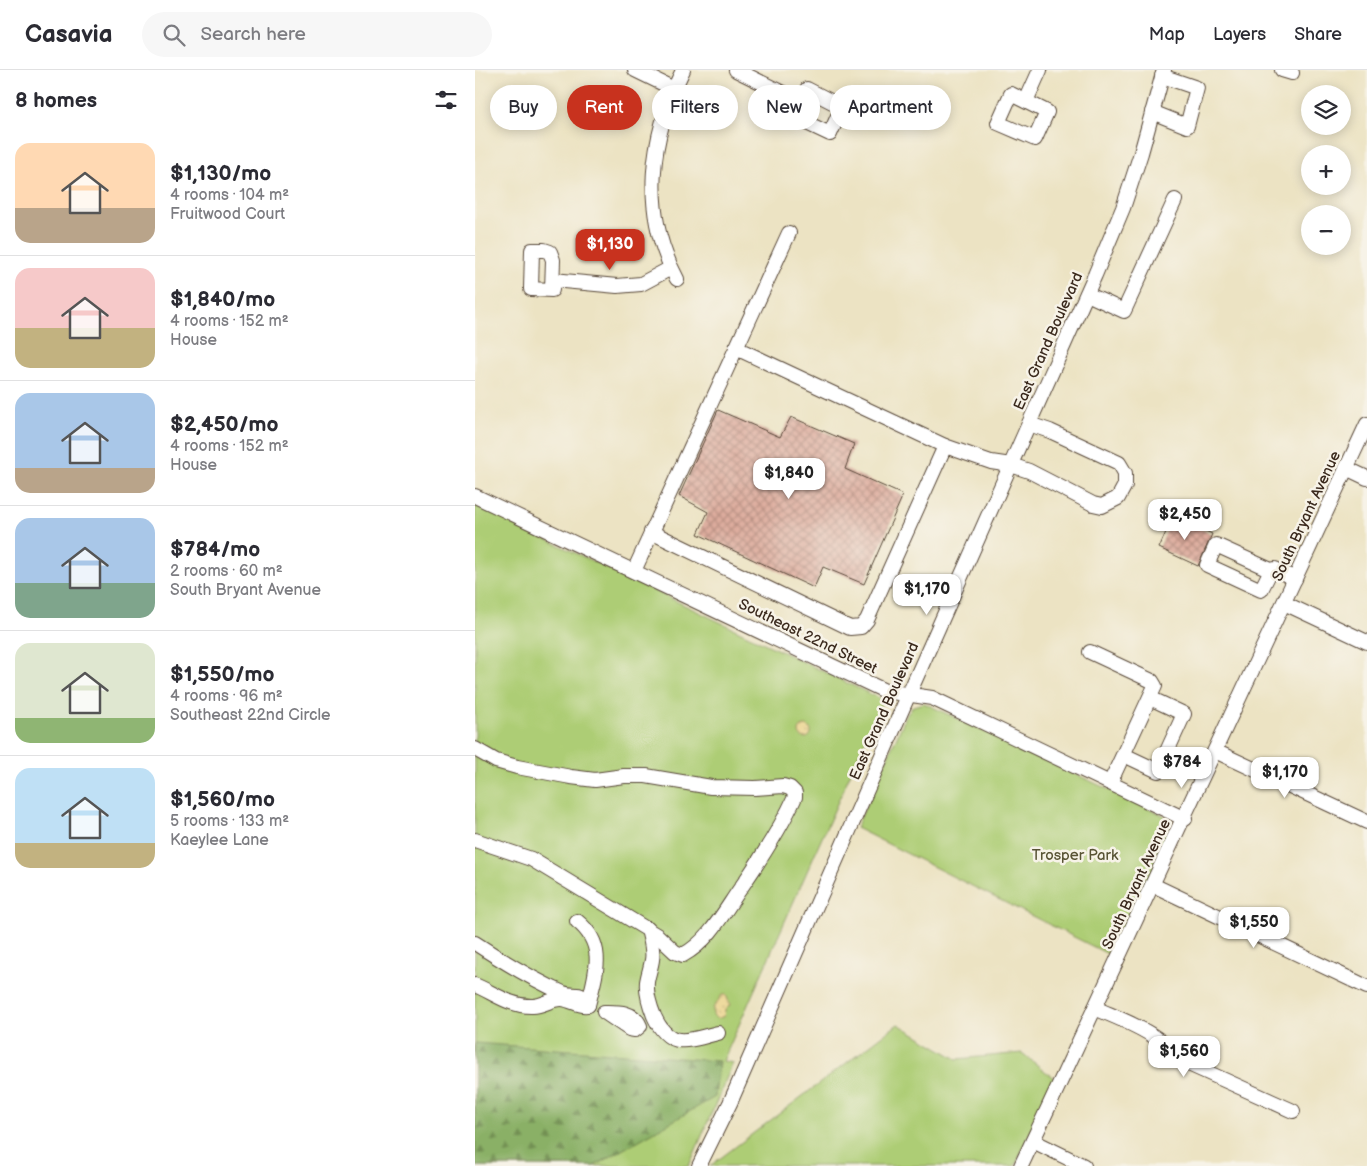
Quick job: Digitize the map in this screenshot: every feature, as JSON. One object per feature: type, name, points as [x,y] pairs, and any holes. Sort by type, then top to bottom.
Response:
[{"type":"street","points":[[635,70],[668,85]]},
{"type":"street","points":[[676,85],[683,70]]},
{"type":"street","points":[[735,70],[766,85]]},
{"type":"street","points":[[1026,101],[1040,70]]},
{"type":"street","points":[[1152,112],[1187,126],[1197,88],[1163,73]]},
{"type":"street","name":"East Grand Boulevard","points":[[699,1166],[733,1094],[1087,294],[1123,208],[1163,73]]},
{"type":"street","points":[[553,280],[617,286],[641,284],[658,276],[674,273],[662,249],[656,224],[652,177],[660,130]]},
{"type":"street","points":[[1087,294],[1124,311],[1175,200]]},
{"type":"street","points":[[634,571],[789,233]]},
{"type":"street","points":[[735,348],[945,446],[991,462],[1011,465],[1029,471],[1093,504],[1103,506],[1118,498],[1125,484],[1125,473],[1119,463],[1050,431],[1029,424]]},
{"type":"street","name":"South Bryant Avenue","points":[[1021,1166],[1185,819],[1367,424]]},
{"type":"street","points":[[651,532],[850,628],[861,627],[867,620],[945,446]]},
{"type":"street","points":[[1347,468],[1367,478]]},
{"type":"street","name":"Southeast 22nd Street","points":[[475,496],[885,691],[908,696],[932,698],[1185,819]]},
{"type":"street","points":[[1271,570],[1275,569],[1295,579]]},
{"type":"street","points":[[1284,603],[1367,642]]},
{"type":"street","points":[[1090,652],[1152,681],[1155,686],[1110,783]]},
{"type":"street","points":[[1124,755],[1158,770],[1184,714],[1150,698]]},
{"type":"street","points":[[475,749],[496,761],[571,777],[595,780],[624,776],[646,776],[711,787],[755,788],[783,786],[795,793],[790,809],[720,919],[702,941],[683,955],[675,952],[658,936],[531,859],[475,840]]},
{"type":"street","points":[[1215,751],[1367,822]]},
{"type":"street","points":[[1153,885],[1367,987]]},
{"type":"street","points":[[577,921],[586,928],[593,938],[597,954],[597,967],[588,1005]]},
{"type":"street","points":[[648,930],[653,957],[647,983],[648,996],[660,1029],[669,1038],[680,1040],[718,1033]]},
{"type":"street","points":[[475,943],[527,976],[565,994],[583,996],[588,1005]]},
{"type":"street","points":[[475,986],[503,1000],[522,1006],[535,1006],[562,999],[582,1006],[588,1005]]},
{"type":"street","points":[[1095,1008],[1149,1033],[1182,1061],[1293,1111]]},
{"type":"street","points":[[1033,1141],[1059,1160],[1084,1166]]},
{"type":"green space","points":[[475,505],[883,700],[723,1061],[733,1063],[689,1166],[475,1166]]},
{"type":"green space","name":"Trosper Park","points":[[924,703],[1165,816],[1169,824],[1170,834],[1112,956],[856,828],[906,716],[913,706]]},
{"type":"green space","points":[[898,1024],[957,1059],[1022,1053],[1055,1079],[1015,1166],[710,1166]]},
{"type":"green space","points":[[475,1043],[719,1061],[715,1097],[594,1166],[475,1166]]},
{"type":"sand","points":[[803,726],[807,726],[811,732],[807,738],[803,738],[799,734],[799,730]]},
{"type":"sand","points":[[722,995],[726,995],[730,1005],[725,1010],[724,1016],[717,1019],[713,1015],[713,1008]]},
{"type":"building","points":[[718,410],[780,437],[791,417],[854,444],[845,469],[903,495],[864,584],[823,567],[814,588],[698,534],[708,512],[679,496]]},
{"type":"building","points":[[1173,516],[1212,534],[1198,566],[1159,548]]}]
